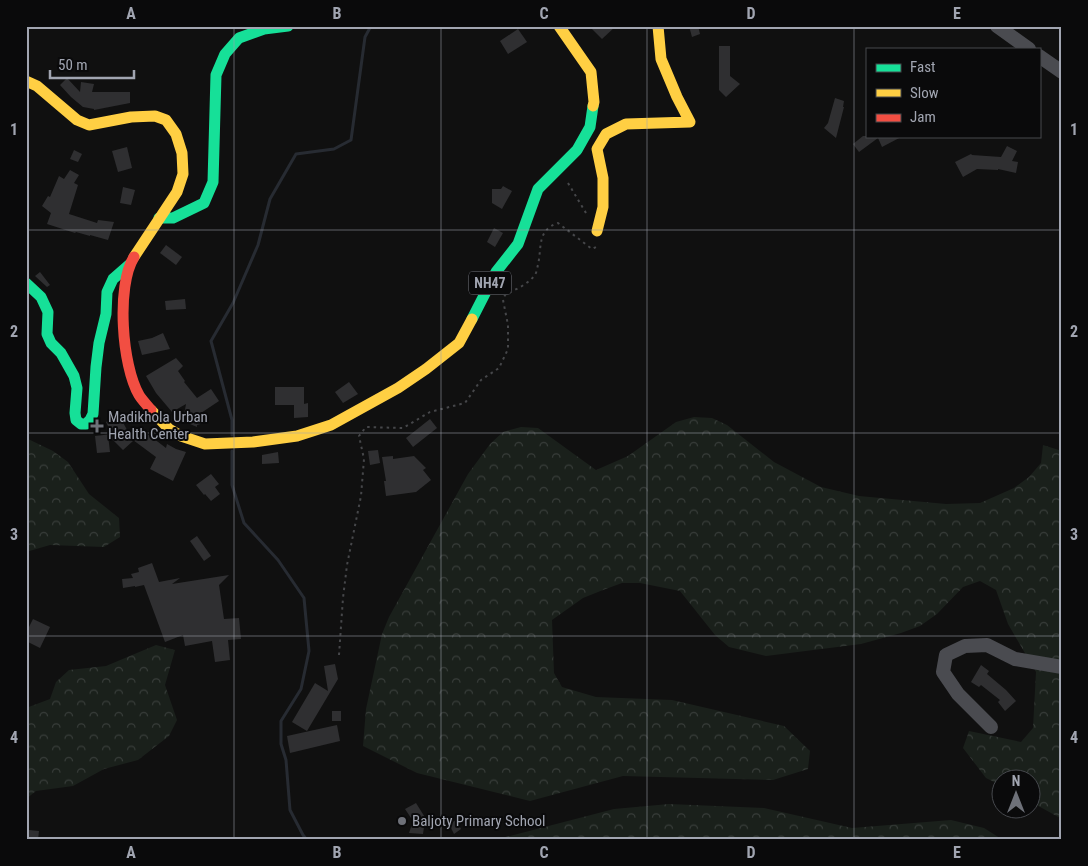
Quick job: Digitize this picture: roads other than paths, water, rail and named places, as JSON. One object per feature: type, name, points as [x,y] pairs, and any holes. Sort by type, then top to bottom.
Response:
[{"type":"main road","points":[[158,218],[173,218],[204,203],[214,182],[216,76],[224,54],[239,38],[264,29],[288,26]]},
{"type":"main road","name":"NH47","points":[[26,81],[37,86],[76,120],[89,125],[131,117],[155,116],[166,120],[176,134],[182,153],[183,174],[177,192],[158,218],[129,265],[123,293],[124,337],[129,370],[139,395],[169,429],[181,436],[205,444],[253,442],[297,436],[331,425],[398,388],[426,369],[458,343],[496,272],[518,244],[538,188],[577,150],[590,127],[594,102],[591,72],[559,26]]},
{"type":"main road","points":[[597,231],[603,207],[603,178],[597,149],[606,134],[626,124],[690,122],[677,97],[661,58],[658,26]]},
{"type":"main road","points":[[26,283],[41,297],[48,312],[47,334],[51,344],[61,353],[74,376],[77,388],[76,420],[81,424],[86,424],[93,414],[96,367],[99,343],[106,314],[107,292],[113,279],[129,265]]},
{"type":"street","points":[[997,26],[1028,48]]},
{"type":"street","points":[[1040,57],[1062,72]]},
{"type":"street","points":[[991,727],[958,694],[943,672],[946,655],[964,646],[987,645],[1015,659],[1062,667]]},
{"type":"waterway","points":[[232,435],[232,420],[211,341],[233,303],[258,245],[270,199],[296,154],[334,149],[351,140],[365,37],[371,26]]},
{"type":"waterway","points":[[232,451],[232,485],[244,523],[278,560],[304,598],[309,651],[301,689],[281,721],[281,744],[286,760],[290,810],[307,840]]},
{"type":"place","name":"Madikhola Urban Health Center","points":[[97,426]]},
{"type":"place","name":"Baljoty Primary School","points":[[402,821]]}]
